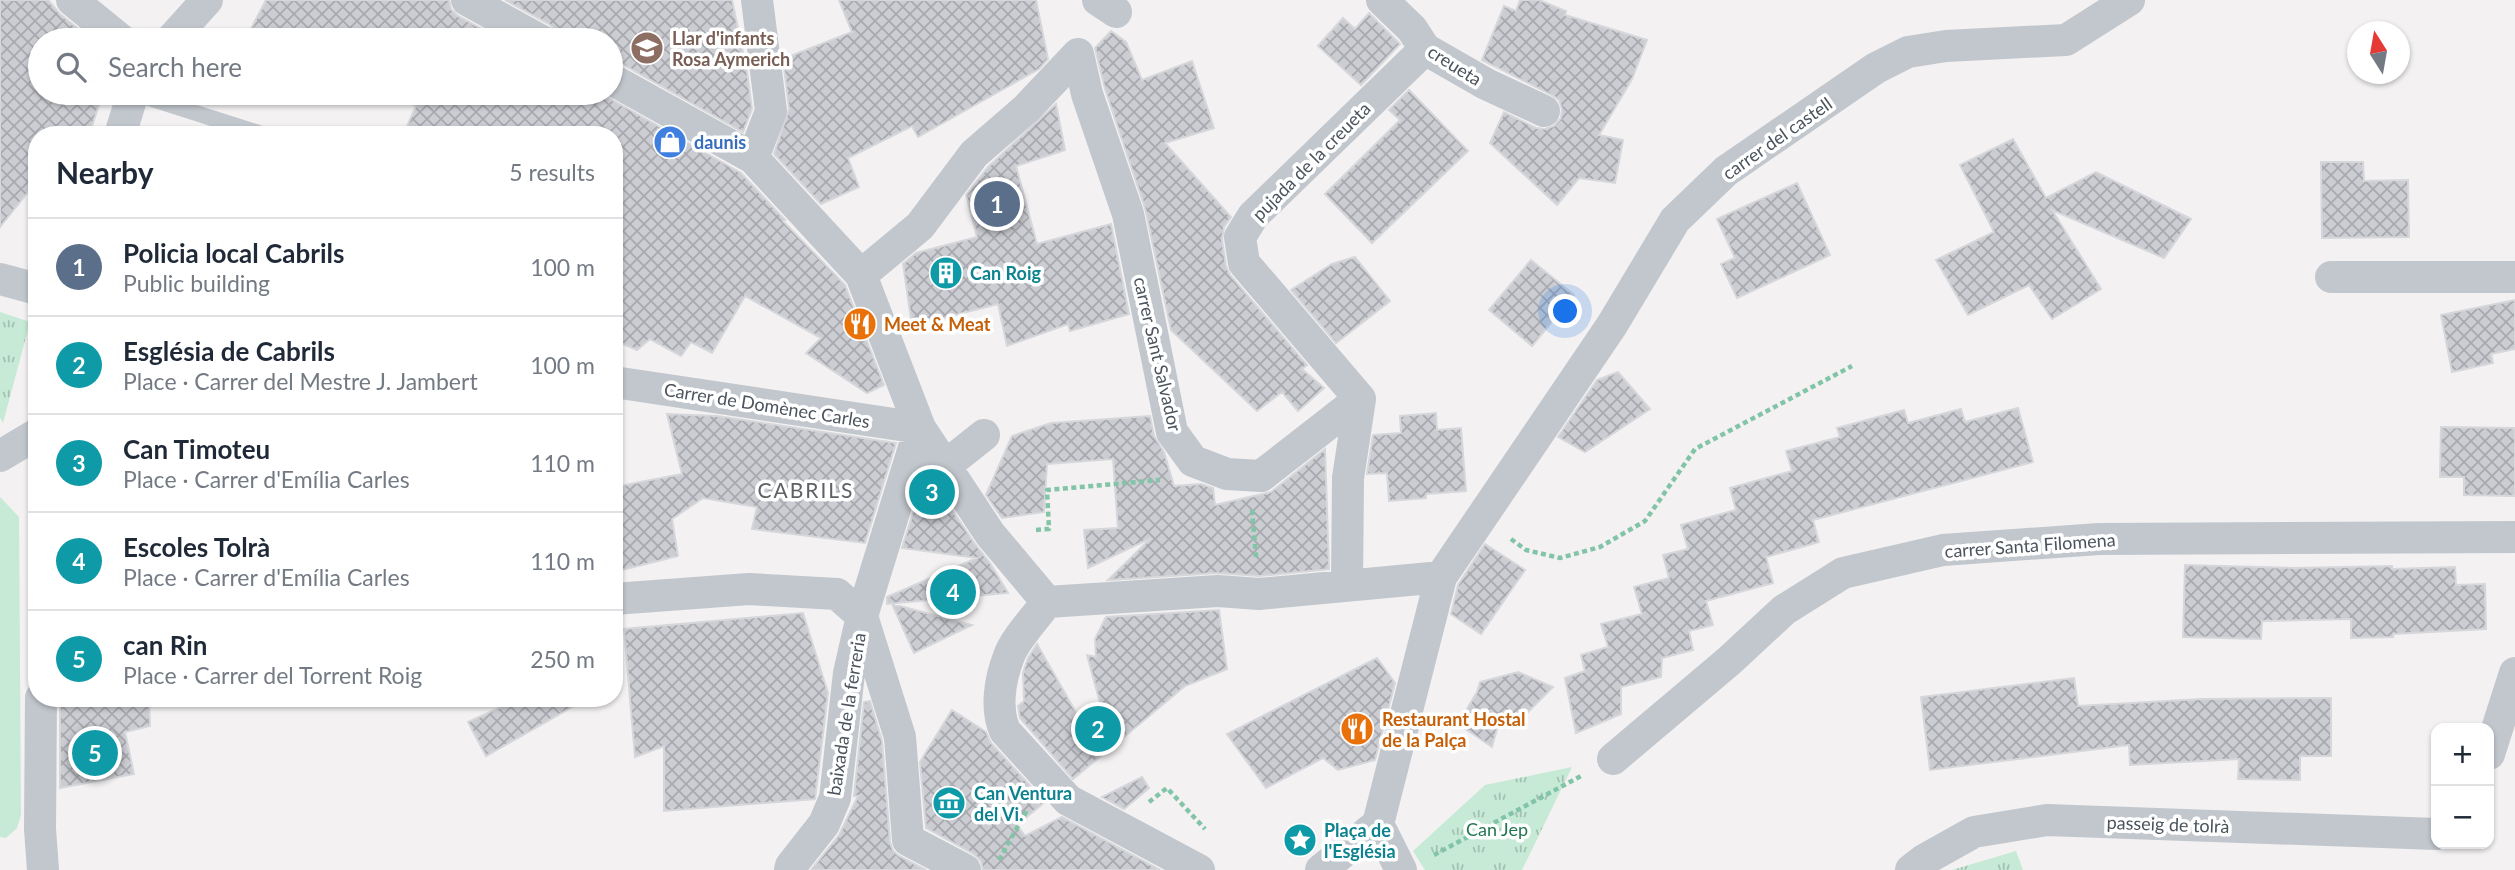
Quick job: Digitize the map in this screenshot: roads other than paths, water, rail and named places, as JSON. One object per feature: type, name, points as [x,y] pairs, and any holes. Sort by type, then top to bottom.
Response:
[{"type":"street","points":[[72,0],[106,28]]},
{"type":"street","points":[[182,28],[207,0]]},
{"type":"street","points":[[467,0],[518,28]]},
{"type":"street","points":[[753,158],[771,111],[757,0]]},
{"type":"street","name":"creueta","points":[[1382,0],[1412,29],[1425,49],[1486,85],[1544,111]]},
{"type":"street","name":"carrer del castell","points":[[1378,824],[1441,577],[1612,325],[1675,220],[1726,171],[1876,68],[1908,52],[1947,46],[2066,40],[2129,0]]},
{"type":"street","name":"pujada de la creueta","points":[[1360,399],[1244,263],[1240,237],[1253,216],[1425,49]]},
{"type":"street","name":"carrer Sant Salvador","points":[[861,275],[920,226],[974,154],[1027,108],[1078,54],[1087,94],[1128,214],[1171,432],[1193,461],[1227,474],[1261,475],[1360,399]]},
{"type":"street","points":[[623,86],[753,158],[861,275],[920,428],[990,534],[1047,602]]},
{"type":"street","points":[[123,126],[129,105]]},
{"type":"street","points":[[2330,277],[2515,276]]},
{"type":"street","points":[[0,279],[28,287]]},
{"type":"street","name":"Carrer de Domènec Carles","points":[[623,383],[920,428]]},
{"type":"street","points":[[1347,584],[1348,478],[1360,399]]},
{"type":"street","name":"baixada de la ferreria","points":[[790,870],[824,824],[835,798],[849,673],[862,616],[920,428]]},
{"type":"street","points":[[945,466],[984,435]]},
{"type":"street","name":"carrer Santa Filomena","points":[[1613,759],[1729,661],[1784,610],[1843,573],[1942,550],[2099,539],[2515,537]]},
{"type":"street","points":[[1199,870],[1068,800],[1004,731],[999,699],[1009,654],[1047,602],[1218,590],[1259,594],[1441,577]]},
{"type":"street","points":[[623,598],[749,589],[837,594],[862,616],[900,737],[908,840],[965,870]]},
{"type":"street","points":[[2494,738],[2515,673]]},
{"type":"street","points":[[41,707],[40,829],[43,870]]},
{"type":"street","name":"passeig de tolrà","points":[[1911,870],[1974,832],[2048,820],[2431,834]]},
{"type":"street","points":[[1321,870],[1378,824],[1401,870]]},
{"type":"lane","points":[[171,105],[237,126]]},
{"type":"place","name":"Llar d'infants Rosa Aymerich","points":[[647,48]]},
{"type":"place","name":"daunis","points":[[670,142]]},
{"type":"place","name":"Policia local Cabrils","points":[[997,204]]},
{"type":"place","name":"Can Roig","points":[[946,273]]},
{"type":"place","name":"Meet & Meat","points":[[860,324]]},
{"type":"place","name":"Can Timoteu","points":[[932,492]]},
{"type":"place","name":"Escoles Tolrà","points":[[953,592]]},
{"type":"place","name":"Església de Cabrils","points":[[1098,729]]},
{"type":"place","name":"Restaurant Hostal de la Palça","points":[[1357,729]]},
{"type":"place","name":"can Rin","points":[[95,753]]},
{"type":"place","name":"Can Ventura del Vi.","points":[[949,803]]},
{"type":"place","name":"Plaça de l'Església","points":[[1300,840]]},
{"type":"district","name":"CABRILS","points":[[806,489]]},
{"type":"park label","name":"Can Jep","points":[[1497,829]]}]
